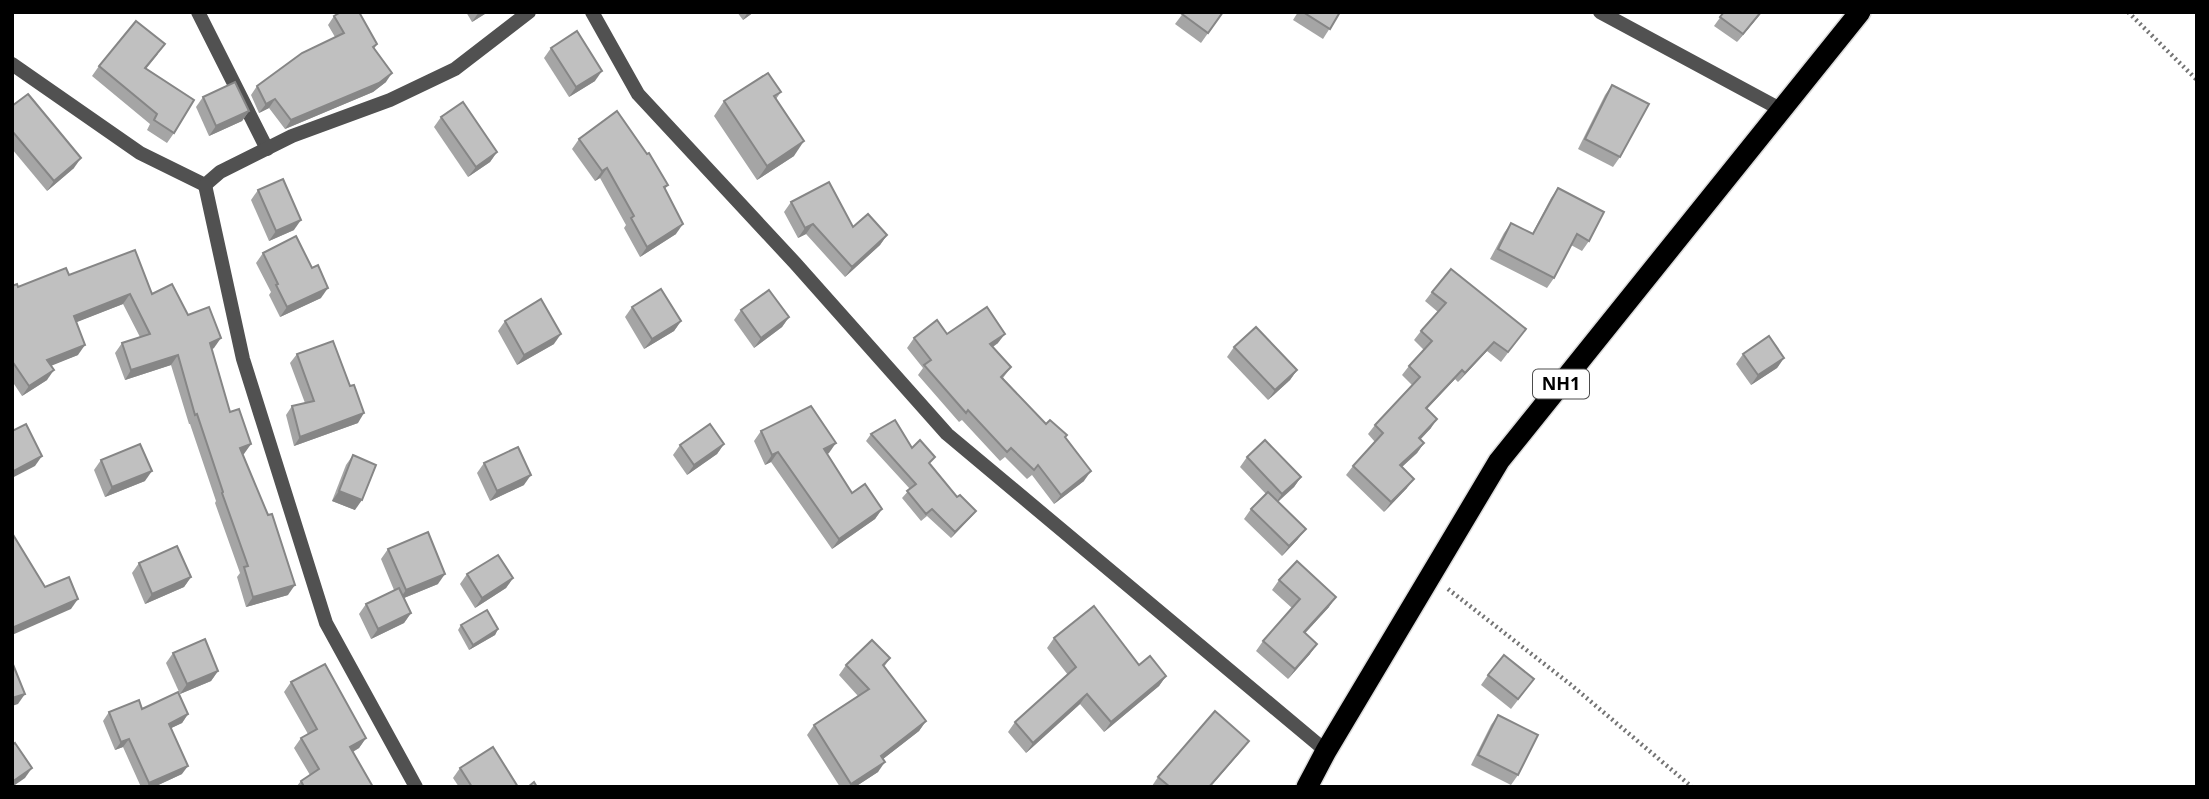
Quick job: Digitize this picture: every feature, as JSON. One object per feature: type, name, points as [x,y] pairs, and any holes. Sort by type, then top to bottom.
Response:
[{"type":"highway","name":"NH1","points":[[1307,787],[1499,461],[1860,12]]},
{"type":"street","points":[[198,12],[267,149]]},
{"type":"street","points":[[205,186],[220,172],[292,136],[390,100],[455,69],[529,12]]},
{"type":"street","points":[[593,12],[638,94],[795,263],[947,434],[1326,751]]},
{"type":"street","points":[[1600,12],[1782,110]]},
{"type":"street","points":[[12,64],[140,153],[205,186]]},
{"type":"street","points":[[205,186],[243,359],[326,623],[416,787]]},
{"type":"path","points":[[2129,12],[2197,80]]},
{"type":"path","points":[[1430,575],[1570,684],[1692,787]]},
{"type":"building","points":[[341,12],[359,12],[377,44],[373,47],[392,73],[379,83],[291,120],[275,99],[266,104],[257,86],[302,53],[344,33],[334,16]]},
{"type":"building","points":[[1223,12],[1208,33],[1182,14]]},
{"type":"building","points":[[1303,12],[1340,12],[1330,29]]},
{"type":"building","points":[[1724,12],[1761,12],[1743,34],[1720,17]]},
{"type":"building","points":[[136,21],[165,44],[145,68],[194,100],[174,133],[154,120],[157,114],[99,66]]},
{"type":"building","points":[[577,31],[602,71],[576,87],[551,48]]},
{"type":"building","points":[[768,73],[781,92],[774,96],[804,141],[767,166],[724,101]]},
{"type":"building","points":[[235,82],[249,111],[216,126],[203,97]]},
{"type":"building","points":[[1612,85],[1649,104],[1620,157],[1585,139]]},
{"type":"building","points":[[28,94],[81,158],[54,181],[12,131],[12,106]]},
{"type":"building","points":[[463,102],[497,152],[476,167],[441,117]]},
{"type":"building","points":[[617,111],[647,154],[649,153],[668,185],[664,187],[683,224],[647,247],[631,218],[634,216],[607,168],[602,171],[579,139]]},
{"type":"building","points":[[283,179],[301,220],[276,231],[258,190]]},
{"type":"building","points":[[829,182],[853,227],[868,214],[887,235],[852,267],[813,224],[805,228],[791,202]]},
{"type":"building","points":[[1558,188],[1604,212],[1589,241],[1577,234],[1554,278],[1498,249],[1511,223],[1533,234]]},
{"type":"building","points":[[296,236],[312,268],[318,265],[328,288],[287,307],[263,253]]},
{"type":"building","points":[[135,250],[152,294],[172,284],[188,315],[209,307],[221,338],[210,343],[230,412],[239,409],[251,444],[240,448],[268,515],[272,514],[295,585],[253,597],[244,567],[248,566],[197,414],[195,415],[178,355],[131,370],[122,343],[150,334],[130,294],[74,316],[85,345],[47,360],[54,370],[29,386],[12,361],[12,286],[17,284],[18,287],[66,268],[69,275]]},
{"type":"building","points":[[1451,269],[1526,329],[1508,352],[1494,342],[1465,373],[1462,370],[1426,408],[1437,419],[1419,438],[1424,443],[1400,465],[1414,479],[1391,502],[1353,466],[1383,433],[1375,425],[1420,377],[1409,366],[1432,341],[1421,331],[1446,303],[1432,292]]},
{"type":"building","points":[[661,289],[681,321],[652,339],[632,307]]},
{"type":"building","points":[[769,290],[789,317],[761,338],[741,310]]},
{"type":"building","points":[[541,299],[561,334],[524,355],[505,321]]},
{"type":"building","points":[[987,307],[1005,334],[990,344],[1011,367],[1001,377],[1046,424],[1050,420],[1067,435],[1065,437],[1091,471],[1061,495],[1038,465],[1034,470],[1011,448],[1007,452],[968,410],[966,413],[924,365],[931,360],[914,338],[937,320],[947,334]]},
{"type":"building","points":[[1256,327],[1297,370],[1275,390],[1234,347]]},
{"type":"building","points":[[1769,336],[1784,358],[1758,375],[1743,354]]},
{"type":"building","points":[[333,341],[350,386],[354,385],[364,413],[300,437],[292,406],[314,401],[297,354]]},
{"type":"building","points":[[811,406],[836,443],[824,449],[852,493],[865,484],[882,509],[839,539],[778,452],[772,455],[761,431]]},
{"type":"building","points":[[895,420],[912,448],[920,440],[935,457],[929,463],[957,497],[960,495],[976,511],[955,532],[932,509],[926,514],[907,491],[916,484],[871,434]]},
{"type":"building","points":[[26,424],[42,456],[12,472],[12,431]]},
{"type":"building","points":[[710,424],[724,444],[694,465],[680,445]]},
{"type":"building","points":[[1265,440],[1301,477],[1282,494],[1247,457]]},
{"type":"building","points":[[140,444],[152,471],[112,487],[101,460]]},
{"type":"building","points":[[518,447],[531,475],[497,491],[484,463]]},
{"type":"building","points":[[353,455],[376,465],[362,500],[339,491]]},
{"type":"building","points":[[1268,492],[1306,529],[1289,546],[1251,509]]},
{"type":"building","points":[[428,532],[445,574],[406,590],[388,549]]},
{"type":"building","points":[[12,533],[45,587],[69,577],[78,599],[12,628]]},
{"type":"building","points":[[177,546],[191,577],[152,594],[139,563]]},
{"type":"building","points":[[498,555],[513,578],[482,598],[467,574]]},
{"type":"building","points":[[1297,561],[1336,597],[1304,632],[1317,644],[1295,669],[1263,641],[1300,599],[1279,580]]},
{"type":"building","points":[[399,588],[411,613],[378,629],[366,604]]},
{"type":"building","points":[[1094,606],[1139,665],[1150,656],[1166,676],[1111,722],[1087,694],[1033,743],[1015,722],[1076,667],[1054,638]]},
{"type":"building","points":[[487,610],[498,629],[473,645],[461,625]]},
{"type":"building","points":[[205,639],[218,671],[187,684],[173,653]]},
{"type":"building","points":[[872,640],[890,658],[883,665],[926,721],[881,756],[885,762],[851,784],[814,725],[869,689],[846,665]]},
{"type":"building","points":[[1504,655],[1534,679],[1518,699],[1488,675]]},
{"type":"building","points":[[12,662],[25,694],[12,698]]},
{"type":"building","points":[[325,664],[366,738],[350,747],[373,787],[304,787],[301,781],[319,769],[301,738],[317,729],[291,682]]},
{"type":"building","points":[[178,692],[188,714],[169,724],[188,766],[149,783],[129,739],[121,742],[109,712],[139,700],[142,709]]},
{"type":"building","points":[[1215,711],[1249,741],[1209,787],[1170,787],[1158,777]]},
{"type":"building","points":[[1498,715],[1538,735],[1518,775],[1478,755]]},
{"type":"building","points":[[15,743],[32,768],[12,782],[12,745]]},
{"type":"building","points":[[493,747],[518,787],[472,787],[460,768]]}]
